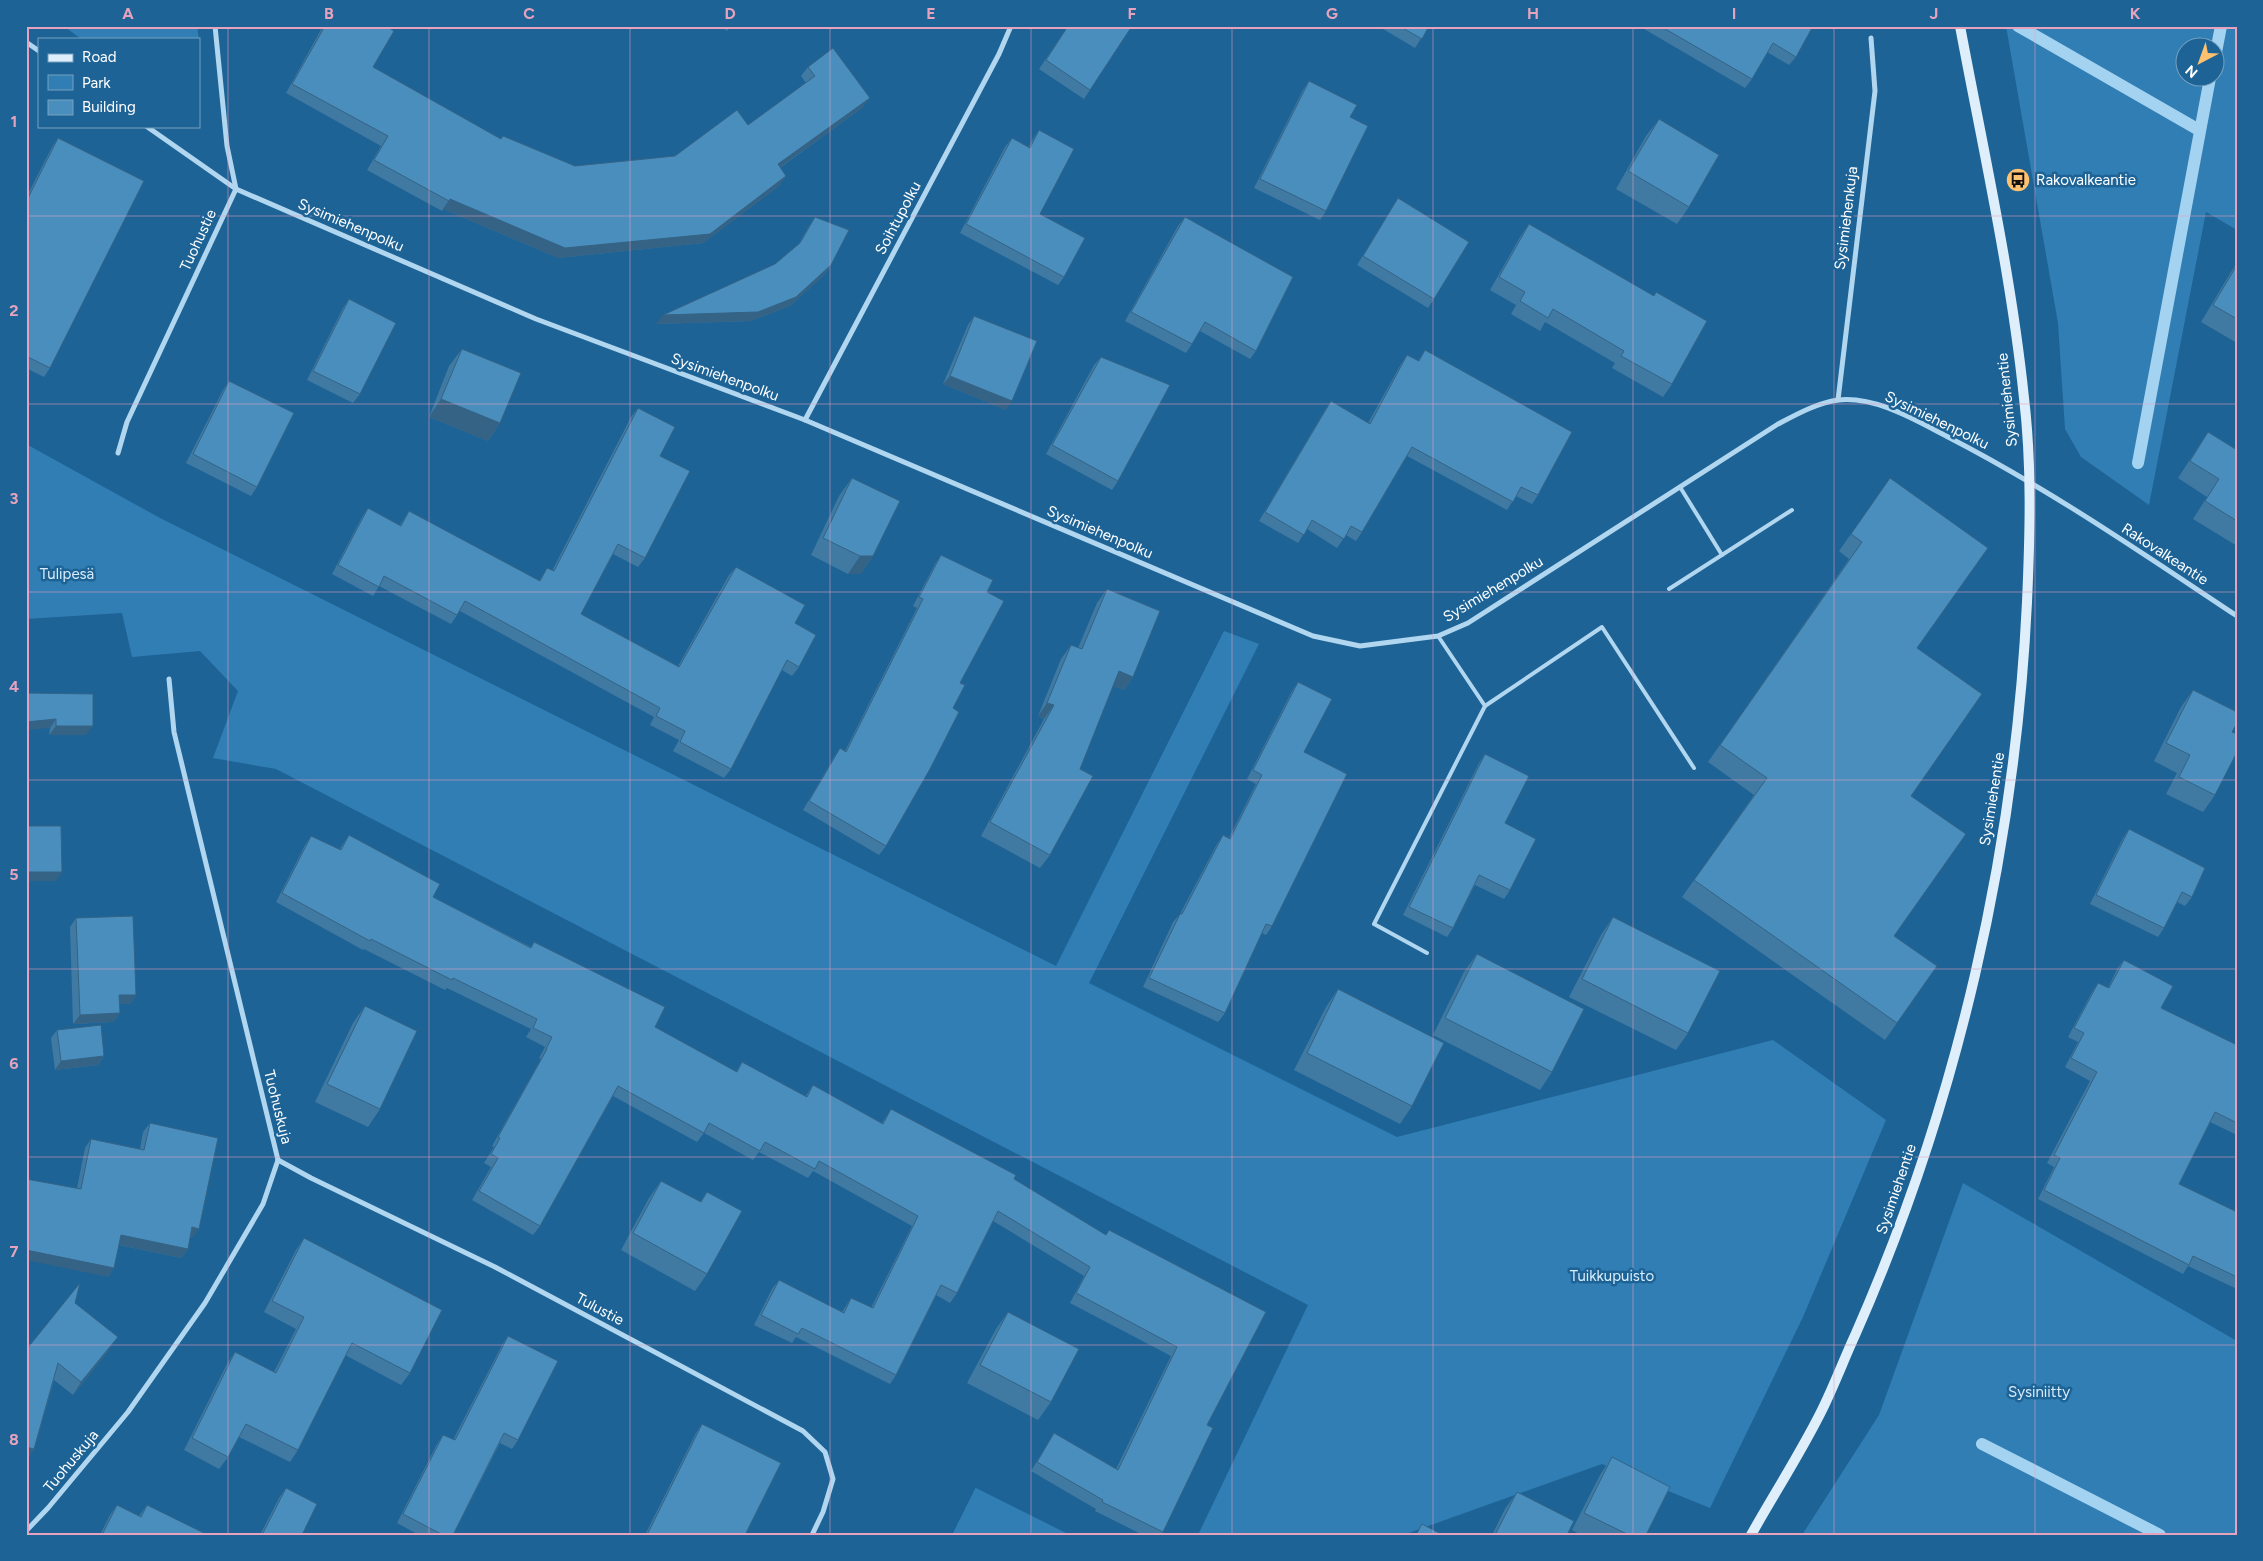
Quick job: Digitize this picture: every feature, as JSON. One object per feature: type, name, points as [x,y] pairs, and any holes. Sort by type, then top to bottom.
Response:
[{"type":"street","points":[[215,26],[226,146],[236,189]]},
{"type":"street","name":"Soihtupolku","points":[[805,420],[995,62],[1012,26]]},
{"type":"street","name":"Sysimiehentie","points":[[1751,1535],[1821,1412],[1888,1261],[1944,1090],[1976,968],[2007,813],[2023,682],[2030,480],[2024,399],[2006,271],[1960,26]]},
{"type":"street","name":"Sysimiehenkuja","points":[[1838,400],[1875,91],[1871,38]]},
{"type":"street","points":[[26,42],[38,50]]},
{"type":"street","name":"Sysimiehenpolku","points":[[149,128],[236,189],[536,319],[805,420],[1314,636],[1360,646],[1438,636],[1468,623],[1778,424],[1806,409],[1838,400],[1873,403],[1914,420],[2030,480]]},
{"type":"street","name":"Tuohustie","points":[[118,453],[127,422],[236,189]]},
{"type":"street","name":"Rakovalkeantie","points":[[2030,480],[2237,616]]},
{"type":"street","name":"Tuohuskuja","points":[[26,1530],[48,1508],[128,1412],[205,1303],[263,1204],[278,1160],[174,732],[169,679]]},
{"type":"street","name":"Tulustie","points":[[278,1160],[310,1178],[495,1267],[803,1431],[825,1452],[833,1479],[823,1512],[812,1535]]},
{"type":"lane","points":[[1680,487],[1722,555]]},
{"type":"lane","points":[[1669,589],[1792,510]]},
{"type":"lane","points":[[1427,953],[1374,924],[1485,706],[1602,627],[1694,768]]},
{"type":"lane","points":[[1438,636],[1485,706]]},
{"type":"green space","points":[[64,26],[197,26],[199,38],[80,38]]},
{"type":"green space","points":[[2006,26],[2237,26],[2237,230],[2206,212],[2149,505],[2081,457],[2065,429],[2058,323]]},
{"type":"green space","name":"Tuikkupuisto","points":[[26,444],[160,518],[1056,966],[1224,631],[1259,644],[1089,983],[1397,1137],[1773,1040],[1886,1120],[1803,1317],[1710,1508],[1602,1464],[1403,1535],[1198,1535],[1308,1305],[276,769],[213,758],[238,691],[200,651],[132,657],[122,613],[26,619]]},
{"type":"green space","name":"Sysiniitty","points":[[1963,1183],[2237,1341],[2237,1535],[1802,1535],[1879,1415]]},
{"type":"green space","points":[[976,1488],[1070,1535],[952,1535]]},
{"type":"building","points":[[325,26],[386,26],[394,31],[373,67],[501,139],[503,136],[575,166],[675,156],[737,110],[748,125],[815,76],[808,67],[833,48],[870,98],[778,164],[786,176],[710,234],[565,248],[450,199],[449,201],[374,160],[388,136],[292,84]]},
{"type":"building","points":[[1068,26],[1132,26],[1090,90],[1046,60]]},
{"type":"building","points":[[1399,26],[1429,26],[1422,39]]},
{"type":"building","points":[[1660,26],[1813,26],[1796,57],[1773,43],[1752,79]]},
{"type":"building","points":[[1309,81],[1357,105],[1350,117],[1368,126],[1326,211],[1260,179]]},
{"type":"building","points":[[1659,119],[1719,155],[1689,207],[1628,171]]},
{"type":"building","points":[[1039,130],[1074,149],[1040,214],[1085,238],[1064,277],[966,224],[1012,138],[1030,148]]},
{"type":"building","points":[[58,138],[144,181],[50,368],[26,356],[26,202]]},
{"type":"building","points":[[1398,198],[1469,242],[1434,299],[1363,256]]},
{"type":"building","points":[[815,217],[849,230],[831,265],[796,297],[758,312],[663,315],[775,264],[800,243]]},
{"type":"building","points":[[1185,217],[1293,277],[1256,351],[1205,322],[1192,344],[1131,312]]},
{"type":"building","points":[[1529,224],[1654,296],[1656,292],[1707,321],[1672,384],[1621,356],[1624,351],[1553,309],[1548,318],[1520,301],[1525,292],[1499,277]]},
{"type":"building","points":[[2237,265],[2237,319],[2213,305]]},
{"type":"building","points":[[349,299],[396,323],[360,394],[313,371]]},
{"type":"building","points":[[974,316],[1037,341],[1012,401],[950,376]]},
{"type":"building","points":[[462,349],[521,373],[500,423],[441,399]]},
{"type":"building","points":[[1425,350],[1572,432],[1538,495],[1521,487],[1513,502],[1412,447],[1362,532],[1351,526],[1344,539],[1312,520],[1304,535],[1265,512],[1331,401],[1370,424],[1407,355],[1419,361]]},
{"type":"building","points":[[1101,357],[1170,385],[1118,481],[1052,445]]},
{"type":"building","points":[[229,381],[294,413],[257,487],[193,454]]},
{"type":"building","points":[[638,408],[675,427],[660,456],[690,471],[645,558],[618,544],[581,614],[679,667],[736,567],[805,605],[795,623],[816,635],[799,667],[787,660],[731,769],[680,742],[685,731],[656,716],[660,708],[465,601],[457,615],[384,576],[379,587],[338,565],[368,508],[401,526],[409,511],[540,581],[547,568],[554,571]]},
{"type":"building","points":[[2208,432],[2237,450],[2237,521],[2205,501],[2219,479],[2190,461]]},
{"type":"building","points":[[852,478],[900,501],[873,556],[860,556],[823,538]]},
{"type":"building","points":[[1890,478],[1988,548],[1917,648],[1982,694],[1911,796],[1966,834],[1894,936],[1937,966],[1897,1023],[1694,880],[1767,778],[1720,745],[1862,542],[1851,534]]},
{"type":"building","points":[[941,555],[993,580],[987,592],[1004,601],[960,683],[965,685],[953,708],[959,712],[930,769],[886,846],[809,801],[840,748],[846,752],[923,599],[919,597]]},
{"type":"building","points":[[1107,589],[1160,611],[1133,677],[1119,671],[1080,769],[1093,776],[1050,855],[990,822],[1054,705],[1047,703],[1071,645],[1082,649]]},
{"type":"building","points":[[1298,682],[1332,699],[1304,752],[1347,774],[1272,926],[1266,924],[1225,1013],[1149,978],[1180,914],[1182,914],[1223,835],[1230,839],[1262,775],[1253,770]]},
{"type":"building","points":[[2193,690],[2237,712],[2237,723],[2232,732],[2237,734],[2237,752],[2215,795],[2179,777],[2190,755],[2166,743]]},
{"type":"building","points":[[26,693],[93,694],[93,726],[56,726],[56,719],[26,722]]},
{"type":"building","points":[[1485,754],[1529,776],[1505,823],[1536,839],[1510,890],[1479,875],[1453,928],[1409,907]]},
{"type":"building","points":[[26,826],[61,826],[62,872],[26,872]]},
{"type":"building","points":[[2129,829],[2205,868],[2192,897],[2182,892],[2164,928],[2096,895]]},
{"type":"building","points":[[349,835],[440,884],[433,897],[531,948],[534,942],[665,1007],[655,1027],[737,1072],[742,1062],[807,1097],[813,1085],[883,1124],[891,1109],[1016,1175],[1014,1179],[1106,1235],[1109,1230],[1266,1312],[1207,1425],[1213,1428],[1163,1532],[1102,1502],[1103,1500],[1037,1462],[1054,1433],[1118,1470],[1177,1347],[1076,1293],[1090,1267],[998,1211],[957,1293],[941,1285],[896,1375],[802,1328],[798,1334],[761,1315],[779,1280],[844,1313],[851,1298],[873,1308],[918,1216],[819,1161],[815,1169],[765,1142],[760,1151],[709,1123],[704,1133],[618,1086],[540,1226],[479,1191],[498,1158],[491,1154],[500,1138],[498,1137],[552,1037],[533,1028],[537,1019],[453,978],[452,980],[371,939],[370,941],[282,893],[311,836],[341,850]]},
{"type":"building","points":[[133,916],[136,995],[119,995],[120,1013],[80,1015],[76,918]]},
{"type":"building","points":[[1613,917],[1720,971],[1688,1033],[1582,979]]},
{"type":"building","points":[[1477,954],[1584,1009],[1552,1072],[1445,1018]]},
{"type":"building","points":[[2124,960],[2173,986],[2161,1008],[2237,1045],[2237,1123],[2215,1112],[2179,1184],[2237,1212],[2237,1277],[2193,1256],[2189,1265],[2044,1190],[2060,1158],[2054,1155],[2097,1072],[2071,1058],[2084,1033],[2074,1028],[2098,983],[2109,988]]},
{"type":"building","points":[[1338,989],[1444,1043],[1412,1106],[1307,1053]]},
{"type":"building","points":[[365,1006],[417,1031],[380,1109],[327,1084]]},
{"type":"building","points":[[101,1025],[104,1056],[61,1061],[57,1030]]},
{"type":"building","points":[[150,1123],[218,1138],[199,1229],[192,1227],[188,1249],[121,1235],[114,1268],[26,1250],[26,1179],[81,1189],[91,1139],[144,1150]]},
{"type":"building","points":[[661,1181],[701,1202],[707,1192],[742,1211],[707,1274],[633,1233]]},
{"type":"building","points":[[304,1238],[442,1310],[410,1373],[352,1343],[298,1450],[246,1424],[228,1457],[192,1438],[235,1352],[276,1373],[304,1317],[272,1301]]},
{"type":"building","points":[[80,1283],[75,1303],[118,1337],[81,1382],[58,1363],[34,1449],[26,1447],[26,1350]]},
{"type":"building","points":[[1008,1312],[1079,1349],[1051,1402],[980,1365]]},
{"type":"building","points":[[508,1336],[558,1361],[518,1440],[504,1433],[453,1535],[443,1535],[403,1514],[443,1435],[455,1440]]},
{"type":"building","points":[[702,1424],[781,1463],[745,1535],[647,1535]]},
{"type":"building","points":[[1612,1457],[1670,1487],[1646,1535],[1629,1535],[1584,1513]]},
{"type":"building","points":[[286,1488],[317,1504],[302,1535],[262,1535]]},
{"type":"building","points":[[1517,1492],[1574,1521],[1567,1535],[1495,1535]]},
{"type":"building","points":[[117,1505],[141,1517],[147,1505],[208,1535],[102,1535]]},
{"type":"building","points":[[1422,1524],[1443,1535],[1416,1535]]},
{"type":"waterway","points":[[2018,26],[2199,130]]},
{"type":"waterway","points":[[2219,38],[2221,26]]},
{"type":"waterway","points":[[2138,463],[2208,88]]},
{"type":"waterway","points":[[1982,1444],[2160,1535]]},
{"type":"place","name":"Rakovalkeantie","points":[[2018,180]]},
{"type":"park label","name":"Tulipesä","points":[[67,574]]}]
